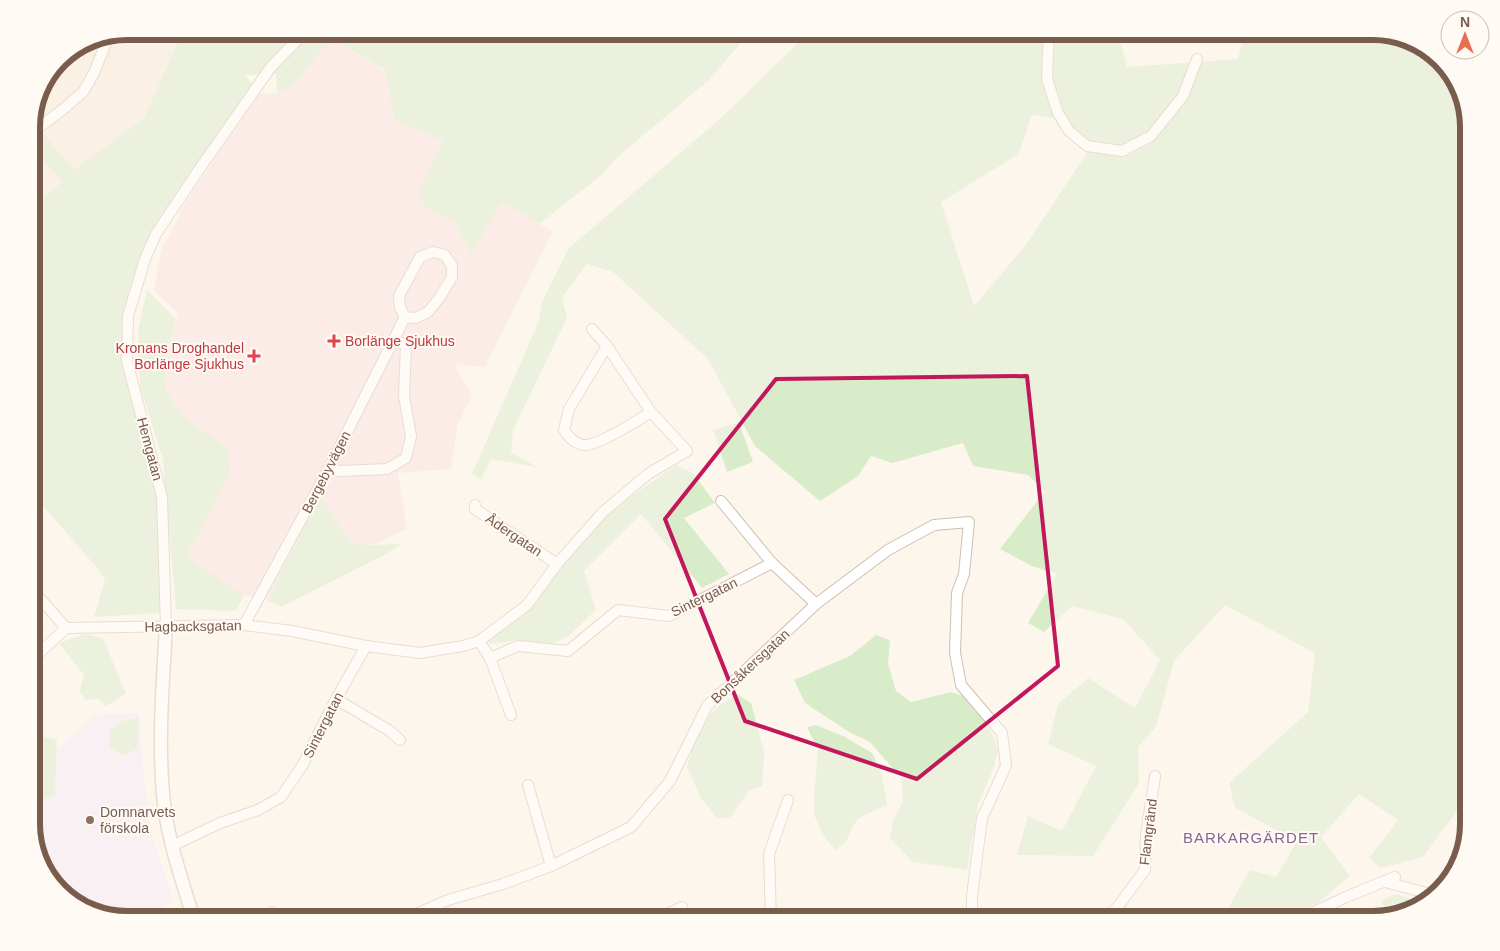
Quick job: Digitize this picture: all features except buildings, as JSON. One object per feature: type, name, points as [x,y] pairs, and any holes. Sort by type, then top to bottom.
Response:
[{"type":"street","name":"Hemgatan","points":[[191,911],[172,846],[163,795],[161,721],[166,626],[162,497],[127,361],[128,316],[145,259],[156,234],[271,68],[297,40]]},
{"type":"street","points":[[1049,40],[1047,79],[1058,114],[1069,130],[1087,146],[1122,151],[1151,136],[1183,96],[1197,59]]},
{"type":"street","points":[[40,127],[84,92],[106,43]]},
{"type":"street","points":[[433,252],[445,255],[452,266],[452,277],[428,312],[416,318],[405,318],[400,308],[399,296],[420,257],[433,252]]},
{"type":"street","name":"Bergebyvägen","points":[[244,625],[329,468],[405,318]]},
{"type":"street","points":[[366,646],[420,653],[463,646],[479,641],[527,605],[557,564],[603,512],[648,474],[687,451],[651,412],[607,346],[592,329]]},
{"type":"street","points":[[329,468],[340,470],[387,469],[406,458],[411,436],[404,396],[406,344],[393,341]]},
{"type":"street","points":[[607,346],[569,409],[564,430],[572,441],[585,445],[602,440],[651,412]]},
{"type":"street","points":[[721,501],[772,563],[816,604]]},
{"type":"street","name":"Ådergatan","points":[[475,505],[475,509],[557,564]]},
{"type":"street","name":"Bonsåkersgatan","points":[[423,911],[448,900],[503,884],[551,866],[631,828],[670,781],[707,706],[816,604],[888,550],[934,525],[969,522],[964,574],[957,593],[955,653],[961,684],[1002,733],[1006,766],[982,818],[972,896],[972,911]]},
{"type":"street","name":"Sintergatan","points":[[490,658],[518,646],[568,651],[618,610],[669,616],[772,563]]},
{"type":"street","points":[[40,597],[66,628],[40,653]]},
{"type":"street","name":"Hagbacksgatan","points":[[66,628],[244,625],[366,646]]},
{"type":"street","points":[[479,641],[490,658],[511,715]]},
{"type":"street","name":"Sintergatan","points":[[172,846],[220,823],[258,810],[281,797],[302,766],[336,699],[366,646]]},
{"type":"street","points":[[336,699],[390,731],[400,740]]},
{"type":"street","name":"Flamgränd","points":[[1112,911],[1145,870],[1146,835],[1155,776]]},
{"type":"street","points":[[528,785],[551,866]]},
{"type":"street","points":[[771,911],[769,854],[788,800]]},
{"type":"street","points":[[1316,911],[1390,880],[1426,892]]},
{"type":"street","points":[[672,911],[682,906]]},
{"type":"street","points":[[1116,908],[1122,911]]},
{"type":"highlighted area","points":[[1027,376],[1058,666],[917,779],[745,721],[665,519],[776,379]]},
{"type":"shaded area","points":[[127,40],[179,40],[144,118],[73,171],[40,198],[40,121],[49,89],[58,74],[84,52],[99,45]]},
{"type":"shaded area","name":"Borlänge Sjukhus","points":[[336,41],[385,71],[394,120],[443,141],[425,208],[454,221],[471,256],[502,202],[553,232],[485,367],[454,364],[472,396],[458,423],[451,469],[398,473],[407,529],[372,545],[352,543],[320,498],[276,582],[269,601],[244,595],[187,558],[231,469],[227,447],[181,415],[166,387],[165,364],[178,313],[154,290],[161,251],[189,196],[260,93],[277,93],[293,86],[320,52]]},
{"type":"shaded area","name":"Domnarvets förskola","points":[[139,713],[141,751],[151,832],[173,901],[158,911],[127,911],[105,908],[79,896],[62,881],[52,867],[43,846],[40,830],[40,800],[56,783],[40,764],[95,715]]},
{"type":"green space","points":[[179,40],[743,40],[709,80],[620,155],[598,178],[539,224],[502,202],[471,256],[454,221],[425,208],[419,191],[443,141],[394,120],[385,70],[336,41],[320,52],[293,86],[277,93],[276,74],[245,75],[253,85],[152,232],[129,291],[125,317],[124,362],[158,496],[161,613],[94,617],[105,580],[98,569],[40,502],[40,200],[62,182],[40,156],[40,130],[74,170],[144,118]]},
{"type":"green space","points":[[801,40],[1120,40],[1127,67],[1238,59],[1243,40],[1373,40],[1401,45],[1421,55],[1438,70],[1451,89],[1458,110],[1460,127],[1460,807],[1423,857],[1381,868],[1369,858],[1398,820],[1359,794],[1321,837],[1350,876],[1318,903],[1298,911],[1226,911],[1250,870],[1276,877],[1297,841],[1235,808],[1229,783],[1308,712],[1315,653],[1225,605],[1174,661],[1156,727],[1138,747],[1139,783],[1093,856],[1017,855],[1028,816],[1062,831],[1096,766],[1048,744],[1058,704],[1088,678],[1135,708],[1160,660],[1123,619],[1072,606],[1044,632],[1028,623],[1057,574],[1032,566],[1000,549],[1045,491],[1028,475],[973,466],[963,443],[892,463],[871,456],[858,476],[820,501],[755,446],[708,359],[613,272],[587,264],[562,297],[567,318],[513,430],[511,452],[537,467],[491,459],[481,479],[472,474],[538,323],[542,302],[569,248],[721,118]],"holes":[[[1032,115],[1054,118],[1088,151],[1026,245],[974,306],[941,202],[1019,154]]]},
{"type":"green space","points":[[147,290],[176,319],[165,364],[166,388],[181,415],[227,447],[231,469],[187,557],[244,595],[236,611],[176,609],[163,460],[140,386],[138,330]]},
{"type":"green space","points":[[739,422],[753,462],[727,472],[713,430]]},
{"type":"green space","points":[[676,465],[693,473],[715,503],[684,518],[729,574],[702,588],[641,514],[584,571],[596,610],[567,637],[549,645],[517,640],[490,644],[486,639],[562,565],[607,513]]},
{"type":"green space","points":[[320,497],[352,543],[372,545],[401,544],[388,553],[281,607],[269,601],[276,582]]},
{"type":"green space","points":[[85,634],[103,638],[126,694],[106,706],[98,699],[86,700],[79,692],[84,675],[59,643]]},
{"type":"green space","points":[[876,635],[890,640],[888,664],[896,691],[911,702],[951,692],[966,697],[982,716],[993,736],[998,751],[992,772],[978,805],[967,870],[913,862],[890,838],[893,821],[903,801],[901,778],[870,742],[849,732],[805,703],[794,680],[850,656]]},
{"type":"green space","points":[[737,694],[751,703],[764,752],[762,786],[749,790],[731,817],[718,819],[700,797],[687,766],[693,744],[703,723],[717,707]]},
{"type":"green space","points":[[138,718],[137,749],[125,756],[110,748],[109,731],[121,721]]},
{"type":"green space","points":[[816,725],[843,736],[872,753],[882,775],[887,805],[859,818],[852,827],[846,842],[836,850],[825,838],[814,815],[818,749],[807,727]]},
{"type":"green space","points":[[40,735],[57,740],[55,794],[40,801]]},
{"type":"green space","points":[[1395,894],[1414,900],[1386,910],[1381,901]]},
{"type":"place","name":"Borlänge Sjukhus","points":[[334,341]]},
{"type":"place","name":"Kronans Droghandel Borlänge Sjukhus","points":[[254,356]]},
{"type":"place","name":"Domnarvets förskola","points":[[90,820]]},
{"type":"district","name":"BARKARGÄRDET","points":[[1251,837]]}]
